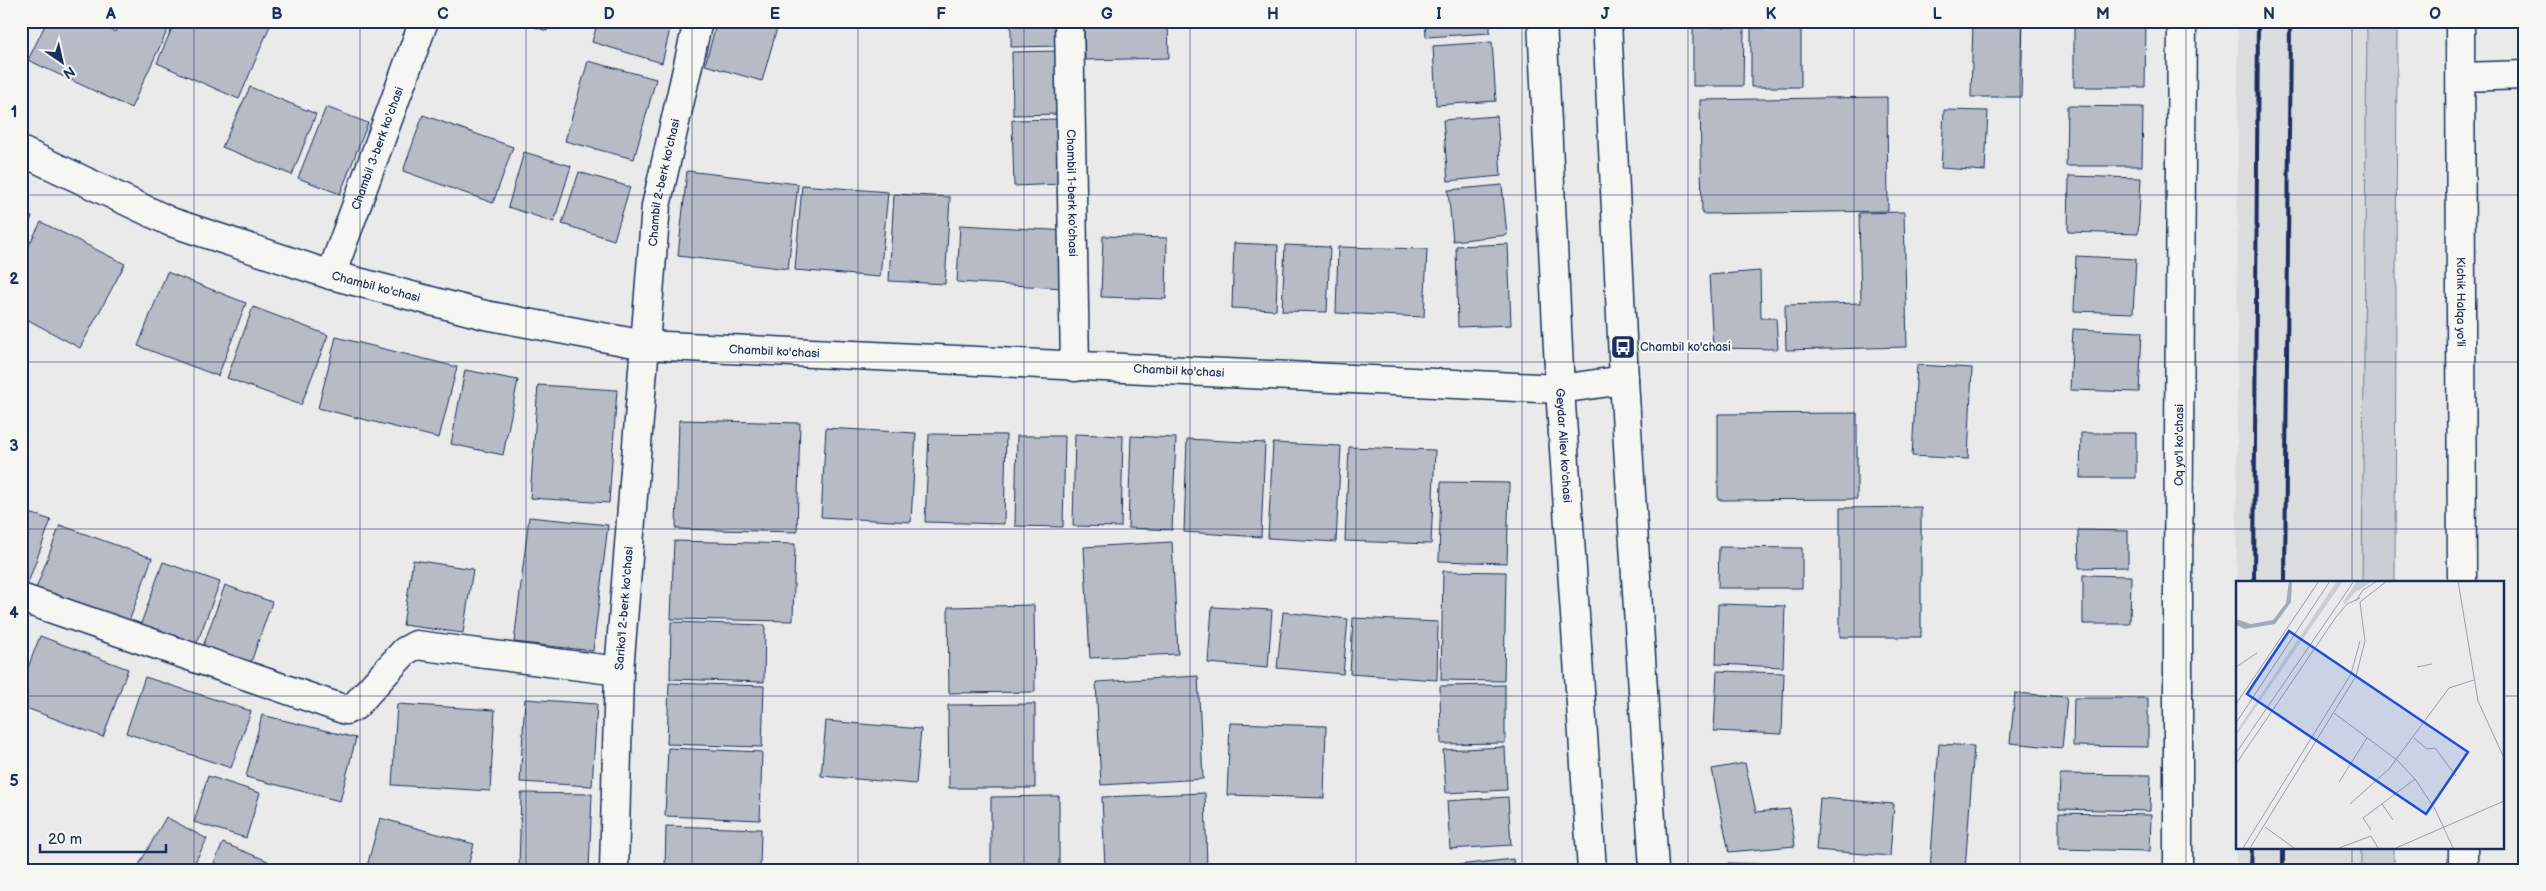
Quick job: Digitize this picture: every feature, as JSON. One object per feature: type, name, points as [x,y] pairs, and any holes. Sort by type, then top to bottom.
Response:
[{"type":"main road","name":"Chambil 3-berk ko'chasi","points":[[331,275],[424,21]]},
{"type":"main road","name":"Chambil 2-berk ko'chasi","points":[[645,345],[656,206],[698,21]]},
{"type":"main road","name":"Chambil 1-berk ko'chasi","points":[[1069,21],[1075,367]]},
{"type":"main road","name":"Geydar Aliev ko'chasi","points":[[1542,21],[1560,388],[1592,870]]},
{"type":"main road","points":[[1607,21],[1624,380],[1654,870]]},
{"type":"main road","name":"Oq yo'l ko'chasi","points":[[2178,870],[2182,21]]},
{"type":"main road","name":"Kichik Halqa yo'li","points":[[2460,21],[2462,581]]},
{"type":"main road","points":[[2460,76],[2525,75]]},
{"type":"main road","name":"Chambil ko'chasi","points":[[21,151],[171,222],[331,275],[485,315],[645,345],[1075,367],[1560,388],[1624,380]]},
{"type":"main road","name":"Sariko'l 2-berk ko'chasi","points":[[614,870],[619,671],[645,345]]},
{"type":"main road","points":[[21,598],[346,710],[355,706],[405,651],[416,645],[619,671]]},
{"type":"main road","points":[[2463,848],[2463,870]]},
{"type":"shaded area","points":[[2238,21],[2367,21],[2362,581],[2237,581]]},
{"type":"shaded area","points":[[2367,21],[2397,21],[2395,581],[2362,581]]},
{"type":"shaded area","points":[[2236,848],[2361,848],[2361,870],[2236,870]]},
{"type":"shaded area","points":[[2361,848],[2394,848],[2394,870],[2361,870]]},
{"type":"building","points":[[47,21],[93,21],[115,32],[120,21],[157,21],[169,27],[131,108],[28,60]]},
{"type":"building","points":[[175,21],[272,21],[239,99],[157,63]]},
{"type":"building","points":[[517,21],[550,21],[547,31]]},
{"type":"building","points":[[598,21],[672,21],[662,63],[592,42]]},
{"type":"building","points":[[717,21],[779,21],[762,81],[705,65]]},
{"type":"building","points":[[1011,21],[1059,21],[1060,46],[1011,47]]},
{"type":"building","points":[[1084,21],[1168,21],[1169,58],[1085,60]]},
{"type":"building","points":[[1425,21],[1490,21],[1490,33],[1426,37]]},
{"type":"building","points":[[1973,21],[2023,21],[2021,97],[1971,97]]},
{"type":"building","points":[[2074,21],[2146,21],[2145,87],[2074,87]]},
{"type":"building","points":[[1693,27],[1744,27],[1743,86],[1693,86]]},
{"type":"building","points":[[1751,28],[1801,28],[1801,87],[1751,87]]},
{"type":"building","points":[[1492,42],[1496,101],[1436,105],[1433,46]]},
{"type":"building","points":[[1060,51],[1061,114],[1013,115],[1012,52]]},
{"type":"building","points":[[588,61],[656,79],[634,159],[565,141]]},
{"type":"building","points":[[250,87],[316,114],[292,175],[222,147]]},
{"type":"building","points":[[1887,97],[1888,211],[1702,214],[1700,100]]},
{"type":"building","points":[[2067,106],[2143,107],[2142,166],[2066,166]]},
{"type":"building","points":[[326,107],[368,123],[340,194],[298,178]]},
{"type":"building","points":[[1944,110],[1988,111],[1985,171],[1941,168]]},
{"type":"building","points":[[423,115],[513,147],[493,203],[403,171]]},
{"type":"building","points":[[1497,116],[1501,176],[1448,181],[1443,120]]},
{"type":"building","points":[[1061,119],[1062,184],[1014,186],[1012,120]]},
{"type":"building","points":[[524,152],[571,166],[554,222],[508,207]]},
{"type":"building","points":[[687,171],[798,184],[788,269],[678,256]]},
{"type":"building","points":[[579,172],[630,187],[614,240],[562,224]]},
{"type":"building","points":[[2069,176],[2141,178],[2138,234],[2068,232]]},
{"type":"building","points":[[802,185],[888,192],[880,277],[795,270]]},
{"type":"building","points":[[1502,185],[1507,235],[1453,241],[1448,190]]},
{"type":"building","points":[[894,194],[950,197],[945,284],[889,281]]},
{"type":"building","points":[[21,211],[32,217],[21,239]]},
{"type":"building","points":[[1904,212],[1907,347],[1786,350],[1785,305],[1861,303],[1859,213]]},
{"type":"building","points":[[41,222],[125,264],[80,348],[21,316],[21,260]]},
{"type":"building","points":[[960,225],[1068,231],[1064,288],[957,282]]},
{"type":"building","points":[[1103,236],[1167,238],[1166,299],[1101,297]]},
{"type":"building","points":[[1234,243],[1278,245],[1276,310],[1232,308]]},
{"type":"building","points":[[1508,244],[1511,325],[1458,327],[1456,246]]},
{"type":"building","points":[[1285,245],[1330,247],[1327,312],[1282,311]]},
{"type":"building","points":[[1338,247],[1427,249],[1424,317],[1336,313]]},
{"type":"building","points":[[2076,256],[2136,259],[2133,313],[2074,311]]},
{"type":"building","points":[[1760,271],[1761,318],[1776,318],[1778,349],[1713,348],[1709,275]]},
{"type":"building","points":[[167,272],[246,303],[218,376],[138,346]]},
{"type":"building","points":[[253,307],[328,335],[301,405],[227,378]]},
{"type":"building","points":[[2073,329],[2142,332],[2139,392],[2070,390]]},
{"type":"building","points":[[336,337],[457,367],[439,438],[318,408]]},
{"type":"building","points":[[1917,365],[1972,368],[1968,459],[1912,456]]},
{"type":"building","points":[[465,370],[518,380],[503,455],[451,444]]},
{"type":"building","points":[[538,385],[617,390],[609,503],[530,498]]},
{"type":"building","points":[[1857,413],[1857,499],[1718,500],[1718,414]]},
{"type":"building","points":[[679,420],[800,423],[797,532],[676,529]]},
{"type":"building","points":[[826,428],[916,433],[911,522],[821,517]]},
{"type":"building","points":[[2081,433],[2136,433],[2136,478],[2080,478]]},
{"type":"building","points":[[929,434],[1006,435],[1004,524],[925,522]]},
{"type":"building","points":[[1075,434],[1123,436],[1121,527],[1073,526]]},
{"type":"building","points":[[1017,436],[1065,436],[1063,527],[1015,526]]},
{"type":"building","points":[[1131,436],[1176,438],[1172,530],[1128,528]]},
{"type":"building","points":[[1187,439],[1265,443],[1261,537],[1184,532]]},
{"type":"building","points":[[1273,443],[1341,446],[1336,542],[1268,538]]},
{"type":"building","points":[[1349,447],[1435,450],[1431,544],[1345,541]]},
{"type":"building","points":[[1441,482],[1509,483],[1507,563],[1439,561]]},
{"type":"building","points":[[1921,507],[1921,637],[1840,637],[1840,508]]},
{"type":"building","points":[[21,510],[51,520],[25,591],[21,590]]},
{"type":"building","points":[[529,517],[608,525],[593,651],[514,642]]},
{"type":"building","points":[[60,525],[152,558],[127,627],[34,594]]},
{"type":"building","points":[[2078,530],[2128,531],[2128,567],[2079,568]]},
{"type":"building","points":[[674,541],[795,544],[793,621],[671,619]]},
{"type":"building","points":[[1172,542],[1178,654],[1090,658],[1084,547]]},
{"type":"building","points":[[1719,547],[1802,548],[1802,588],[1718,588]]},
{"type":"building","points":[[413,560],[473,569],[463,633],[403,625]]},
{"type":"building","points":[[163,562],[220,582],[194,651],[138,632]]},
{"type":"building","points":[[1443,571],[1506,572],[1504,681],[1441,680]]},
{"type":"building","points":[[2083,575],[2131,576],[2130,624],[2083,624]]},
{"type":"building","points":[[225,585],[272,602],[249,668],[201,652]]},
{"type":"building","points":[[1718,604],[1785,606],[1783,667],[1716,664]]},
{"type":"building","points":[[1034,605],[1035,692],[949,693],[948,607]]},
{"type":"building","points":[[1212,607],[1272,610],[1268,668],[1208,663]]},
{"type":"building","points":[[1283,612],[1348,619],[1343,674],[1277,668]]},
{"type":"building","points":[[1353,618],[1438,622],[1437,680],[1350,674]]},
{"type":"building","points":[[671,622],[765,625],[764,682],[670,679]]},
{"type":"building","points":[[40,636],[128,669],[103,737],[21,706],[21,686]]},
{"type":"building","points":[[1717,671],[1784,673],[1782,734],[1714,731]]},
{"type":"building","points":[[1198,676],[1203,779],[1101,785],[1096,682]]},
{"type":"building","points":[[145,677],[251,711],[231,768],[126,733]]},
{"type":"building","points":[[669,683],[764,686],[762,747],[667,744]]},
{"type":"building","points":[[1505,685],[1505,743],[1441,744],[1440,686]]},
{"type":"building","points":[[2015,693],[2067,697],[2062,748],[2010,743]]},
{"type":"building","points":[[2074,698],[2148,698],[2148,747],[2073,746]]},
{"type":"building","points":[[525,699],[597,704],[592,786],[520,782]]},
{"type":"building","points":[[397,704],[495,710],[490,791],[392,785]]},
{"type":"building","points":[[1035,704],[1035,788],[949,788],[948,705]]},
{"type":"building","points":[[262,715],[356,738],[340,801],[246,777]]},
{"type":"building","points":[[826,721],[921,729],[916,784],[821,776]]},
{"type":"building","points":[[1230,723],[1326,726],[1324,798],[1227,795]]},
{"type":"building","points":[[1939,744],[1974,746],[1965,870],[1930,870]]},
{"type":"building","points":[[1505,747],[1507,790],[1446,793],[1443,750]]},
{"type":"building","points":[[668,748],[762,752],[760,820],[665,816]]},
{"type":"building","points":[[1745,763],[1756,812],[1790,809],[1795,846],[1729,852],[1712,769]]},
{"type":"building","points":[[2060,774],[2151,775],[2150,811],[2059,809]]},
{"type":"building","points":[[208,776],[260,793],[246,838],[194,822]]},
{"type":"building","points":[[521,793],[592,794],[589,870],[519,870]]},
{"type":"building","points":[[1205,793],[1207,870],[1105,870],[1102,797]]},
{"type":"building","points":[[1059,796],[1059,870],[991,870],[991,797]]},
{"type":"building","points":[[1508,797],[1511,845],[1450,849],[1447,801]]},
{"type":"building","points":[[1820,798],[1894,804],[1890,856],[1816,850]]},
{"type":"building","points":[[2059,813],[2151,815],[2150,851],[2059,849]]},
{"type":"building","points":[[166,817],[207,839],[191,870],[136,870]]},
{"type":"building","points":[[380,818],[474,844],[467,870],[366,870]]},
{"type":"building","points":[[666,826],[761,829],[760,870],[665,870]]},
{"type":"building","points":[[223,843],[268,861],[264,870],[211,870]]},
{"type":"building","points":[[1513,859],[1514,870],[1430,870],[1430,868]]},
{"type":"building","points":[[1728,863],[1792,865],[1792,870],[1728,870]]},
{"type":"railway","points":[[2254,581],[2258,21]]},
{"type":"railway","points":[[2285,581],[2290,21]]},
{"type":"railway","points":[[2251,870],[2252,848]]},
{"type":"railway","points":[[2283,848],[2283,870]]},
{"type":"place","name":"Chambil ko'chasi","points":[[1623,347]]}]
